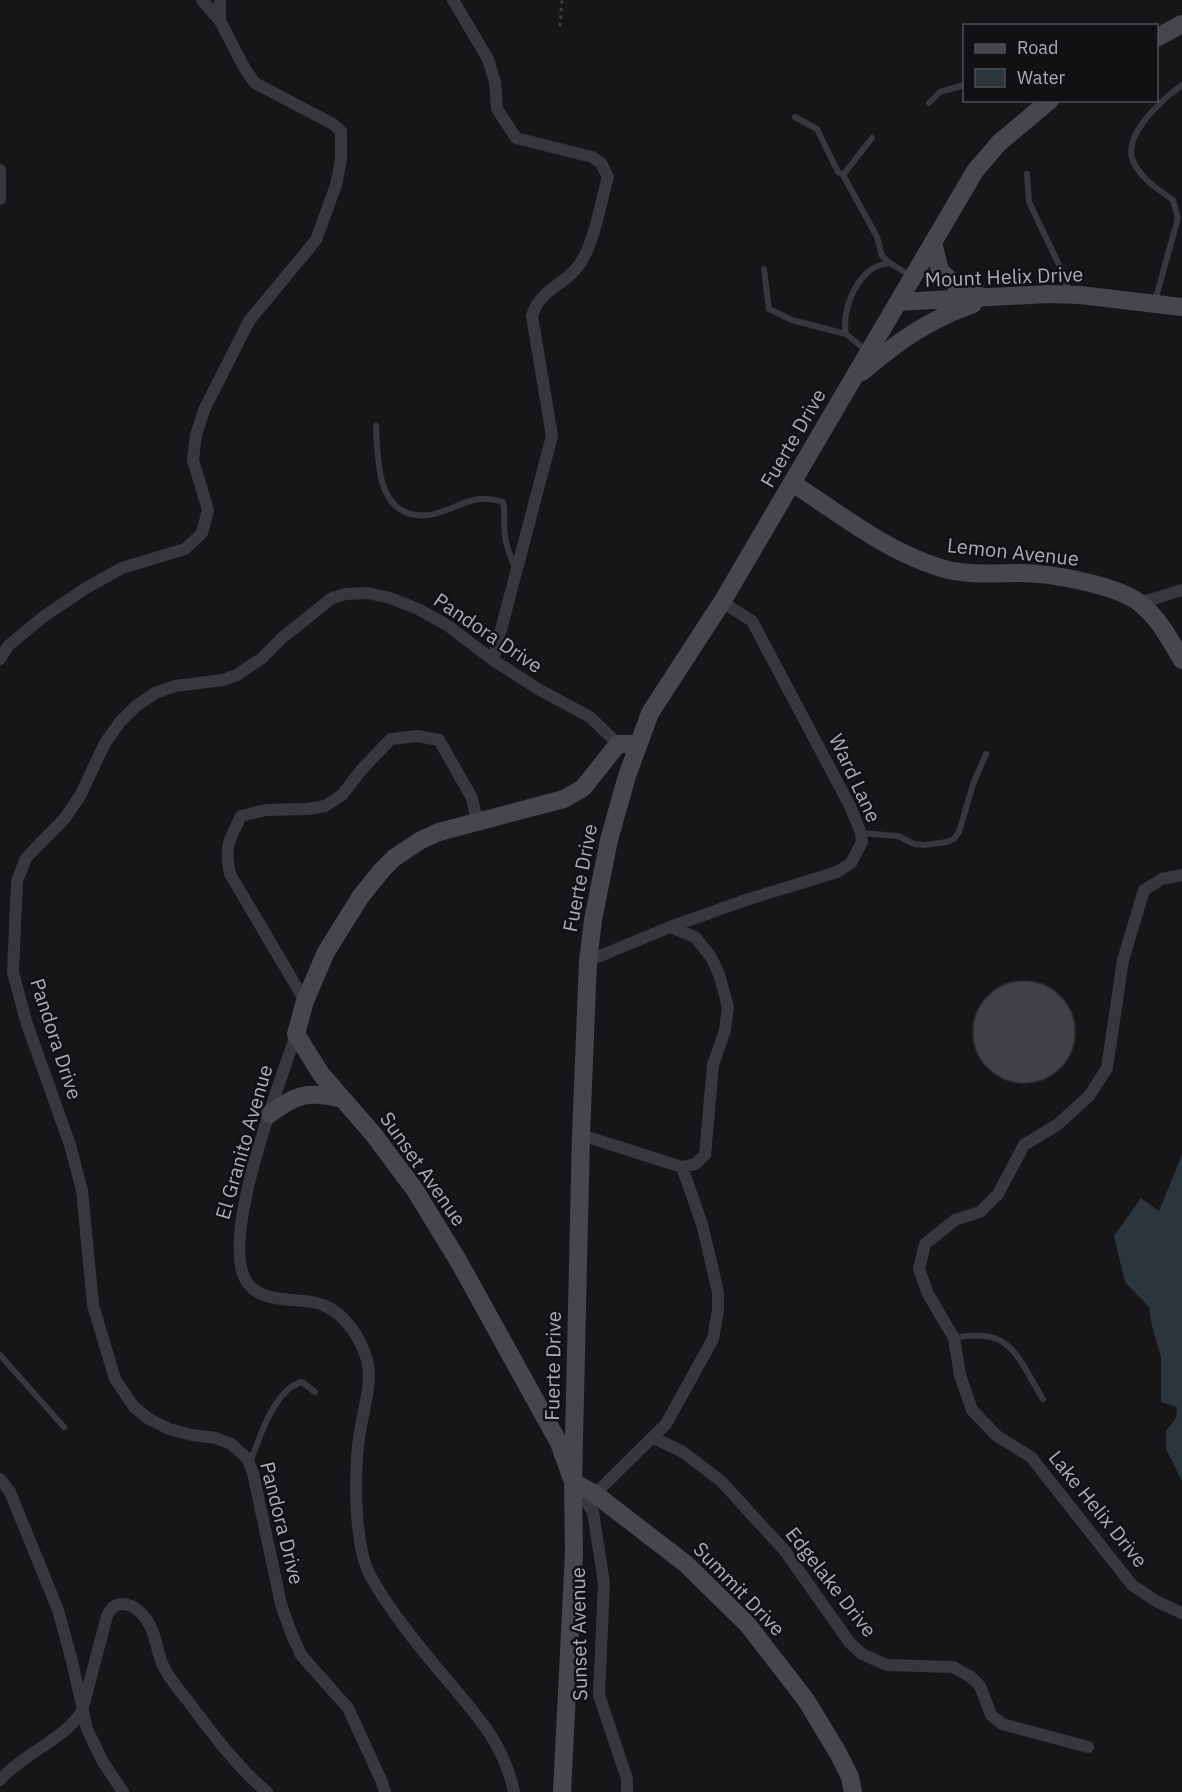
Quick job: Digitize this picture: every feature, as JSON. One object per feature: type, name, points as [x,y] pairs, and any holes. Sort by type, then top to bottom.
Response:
[{"type":"main road","points":[[1158,37],[1182,24]]},
{"type":"main road","name":"Fuerte Drive","points":[[562,1792],[574,1552],[573,1482],[581,1135],[588,961],[600,880],[609,840],[637,744],[650,713],[664,689],[722,602],[975,171],[999,143],[1048,102]]},
{"type":"main road","points":[[933,242],[940,271],[962,290],[988,298]]},
{"type":"main road","name":"Mount Helix Drive","points":[[898,302],[1070,295],[1182,307]]},
{"type":"main road","points":[[852,381],[900,340],[926,323],[988,298]]},
{"type":"main road","name":"Lemon Avenue","points":[[792,483],[900,552],[940,568],[962,573],[1022,573],[1062,577],[1097,585],[1140,603],[1159,622],[1182,660]]},
{"type":"main road","points":[[296,1034],[305,1001],[326,952],[361,896],[394,858],[421,840],[448,828],[536,808],[564,799],[582,788],[618,744],[637,744]]},
{"type":"main road","name":"Sunset Avenue","points":[[296,1034],[321,1074],[374,1135],[420,1199],[459,1262],[559,1443],[573,1482]]},
{"type":"main road","points":[[270,1114],[285,1102],[301,1095],[322,1094],[343,1099]]},
{"type":"main road","name":"Summit Drive","points":[[573,1482],[595,1494],[686,1564],[748,1626],[806,1700],[838,1753],[850,1778],[853,1792]]},
{"type":"street","points":[[0,659],[8,646],[86,588],[122,568],[185,549],[202,533],[208,510],[193,460],[195,435],[204,410],[249,321],[316,240],[336,185],[341,160],[341,131],[333,124],[255,83],[245,69],[220,21],[202,0]]},
{"type":"street","points":[[220,0],[220,21]]},
{"type":"street","points":[[453,0],[488,59],[495,82],[497,109],[516,138],[592,157],[601,163],[608,177],[587,252],[575,270],[535,304],[532,316],[552,436],[492,660]]},
{"type":"street","points":[[0,170],[0,199]]},
{"type":"street","points":[[1140,603],[1182,590]]},
{"type":"street","name":"Pandora Drive","points":[[385,1792],[348,1708],[301,1655],[290,1630],[281,1604],[264,1519],[249,1464],[240,1451],[231,1444],[216,1438],[169,1430],[149,1419],[134,1407],[115,1378],[93,1305],[82,1190],[70,1145],[26,1021],[13,972],[17,880],[26,858],[65,818],[80,796],[105,743],[120,722],[136,706],[155,693],[175,686],[223,680],[237,675],[262,658],[282,638],[332,598],[346,594],[368,593],[390,598],[418,609],[447,625],[492,660],[538,689],[590,717],[618,744]]},
{"type":"street","name":"Ward Lane","points":[[588,961],[670,927],[746,900],[837,872],[850,864],[862,842],[861,832],[850,806],[752,621],[722,602]]},
{"type":"street","points":[[305,1001],[230,874],[227,857],[228,843],[241,816],[266,810],[308,809],[325,806],[342,795],[362,769],[391,739],[417,736],[439,740],[472,798],[477,822]]},
{"type":"street","name":"Lake Helix Drive","points":[[1182,875],[1162,879],[1144,890],[1123,960],[1107,1068],[1089,1096],[1057,1125],[1024,1145],[998,1194],[980,1212],[955,1220],[925,1244],[919,1269],[928,1294],[954,1338],[960,1375],[972,1410],[997,1436],[1031,1457],[1132,1585],[1156,1601],[1182,1613]]},
{"type":"street","points":[[581,1135],[682,1167],[695,1164],[705,1155],[713,1065],[725,1030],[728,1007],[719,974],[711,957],[695,937],[670,927]]},
{"type":"street","name":"El Granito Avenue","points":[[296,1034],[243,1206],[238,1246],[243,1274],[249,1286],[258,1292],[274,1298],[323,1304],[345,1320],[362,1348],[369,1371],[359,1434],[357,1503],[362,1550],[370,1576],[434,1665],[492,1735],[512,1778],[514,1792]]},
{"type":"street","points":[[595,1494],[666,1424],[713,1339],[718,1292],[702,1224],[682,1167]]},
{"type":"street","name":"Edgelake Drive","points":[[654,1438],[683,1452],[721,1481],[785,1551],[850,1643],[862,1654],[887,1665],[953,1667],[980,1686],[992,1714],[1002,1724],[1088,1747]]},
{"type":"street","points":[[0,1479],[9,1492],[58,1611],[87,1729],[123,1792]]},
{"type":"street","name":"Sunset Avenue","points":[[573,1482],[593,1512],[604,1583],[599,1695],[627,1779],[627,1792]]},
{"type":"street","points":[[0,1780],[29,1754],[77,1720],[82,1711],[111,1607],[115,1604],[131,1606],[147,1620],[155,1636],[162,1664],[178,1688],[226,1750],[267,1792]]},
{"type":"lane","points":[[929,103],[940,92],[963,85]]},
{"type":"lane","points":[[1150,303],[1157,294],[1178,218],[1173,200],[1150,184],[1133,160],[1131,150],[1137,129],[1182,85]]},
{"type":"lane","points":[[795,117],[817,129],[838,172],[843,175],[877,237],[882,256],[913,277]]},
{"type":"lane","points":[[843,175],[872,138]]},
{"type":"lane","points":[[1027,174],[1029,202],[1061,269],[1070,295]]},
{"type":"lane","points":[[1173,200],[1182,199]]},
{"type":"lane","points":[[846,334],[844,315],[861,281],[872,269],[890,263]]},
{"type":"lane","points":[[764,270],[769,309],[792,320],[846,334],[868,352]]},
{"type":"lane","points":[[376,426],[380,476],[388,498],[396,507],[409,514],[422,516],[436,514],[477,498],[493,498],[503,502],[506,512],[504,533],[516,568]]},
{"type":"lane","points":[[861,832],[898,836],[914,844],[925,845],[954,839],[959,832],[973,784],[986,754]]},
{"type":"lane","points":[[954,1338],[984,1334],[1001,1340],[1017,1356],[1043,1399]]},
{"type":"lane","points":[[0,1355],[64,1427]]},
{"type":"lane","points":[[249,1464],[271,1413],[284,1393],[294,1384],[302,1383],[315,1392]]},
{"type":"path","points":[[560,26],[562,0]]},
{"type":"water","points":[[1182,1155],[1182,1481],[1166,1449],[1166,1431],[1176,1418],[1177,1407],[1161,1402],[1161,1357],[1149,1307],[1125,1282],[1114,1236],[1141,1198],[1159,1211]]},
{"type":"building","points":[[1024,981],[1044,985],[1060,996],[1071,1012],[1075,1032],[1071,1052],[1060,1068],[1044,1079],[1024,1083],[1004,1079],[988,1068],[977,1052],[973,1032],[977,1012],[988,996],[1004,985]]}]
